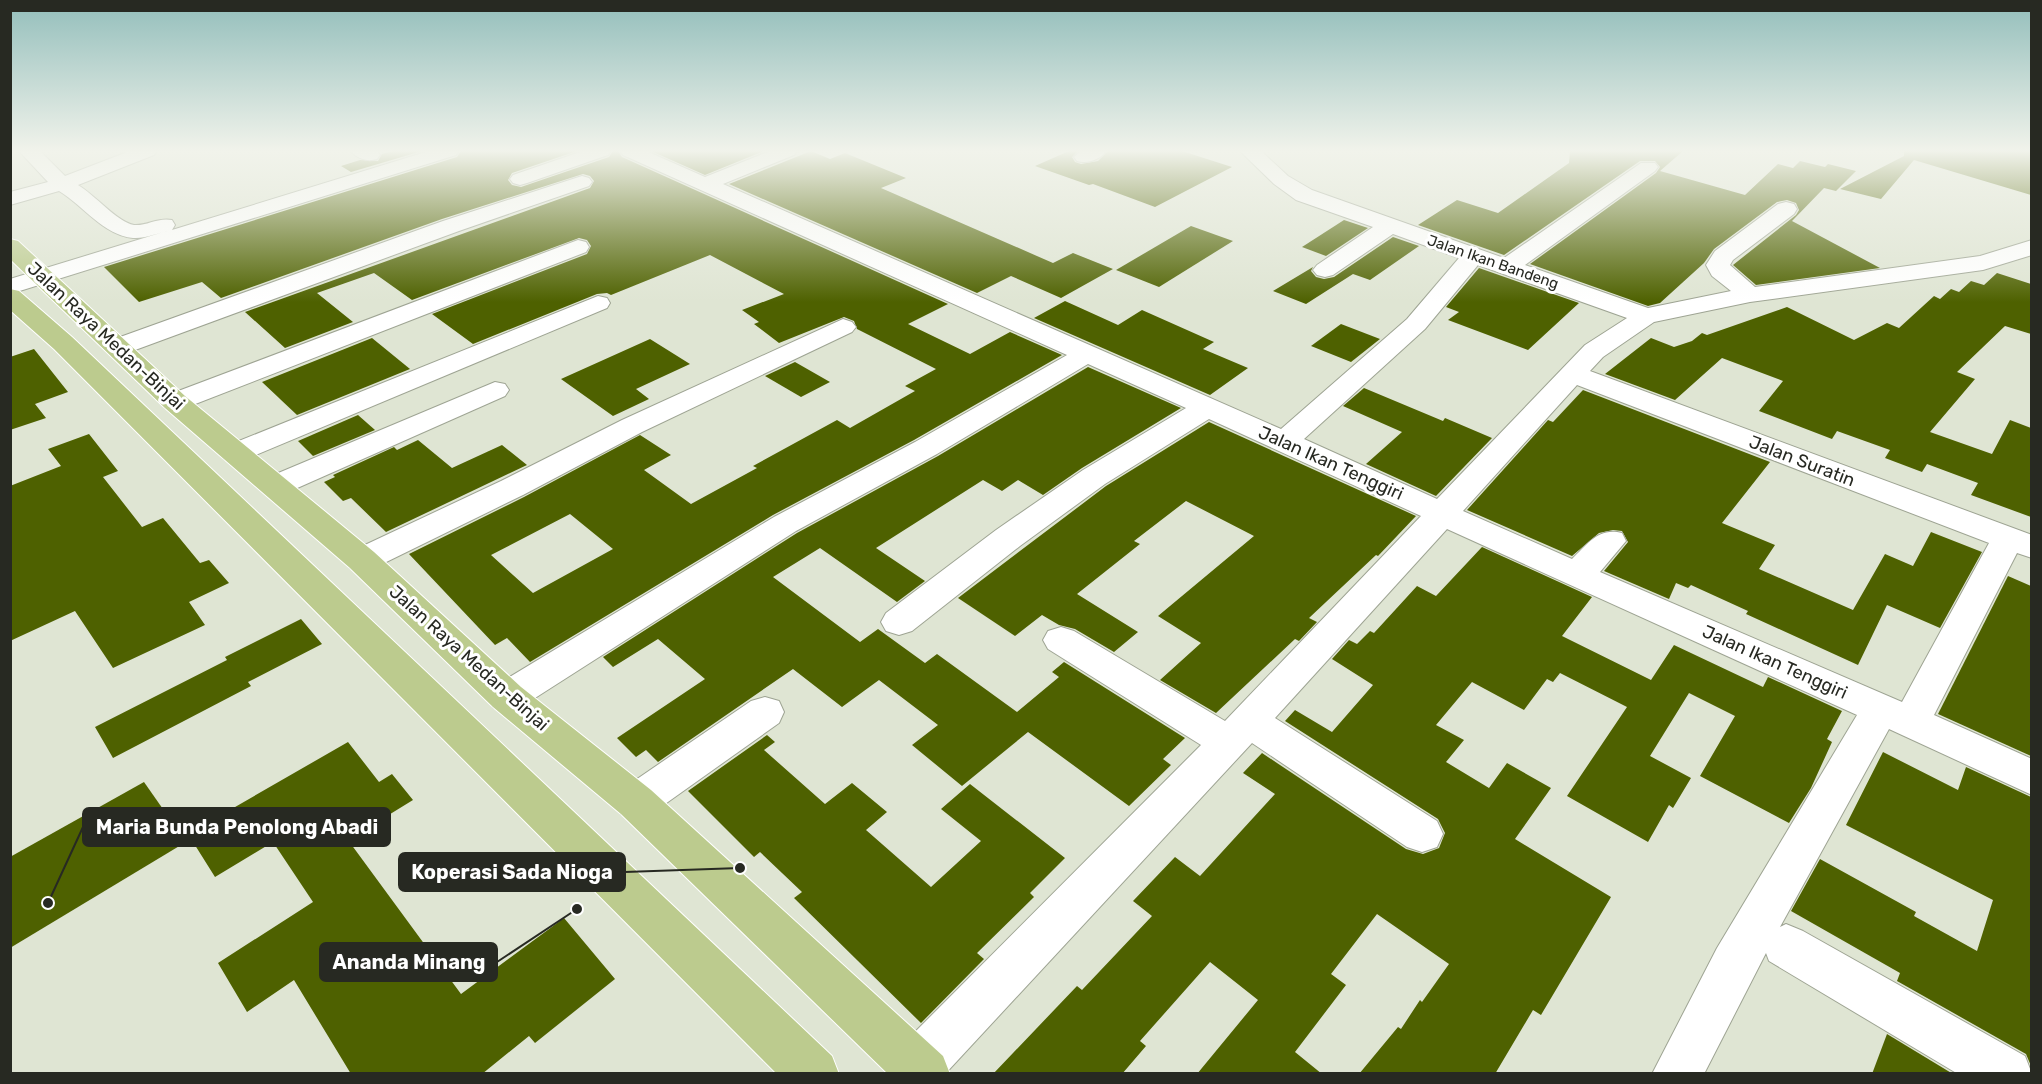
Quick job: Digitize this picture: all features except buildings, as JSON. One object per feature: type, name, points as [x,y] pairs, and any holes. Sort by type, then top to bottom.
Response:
[{"type":"main road","name":"Jalan Raya Medan-Binjai","points":[[10,246],[27,282],[118,347],[175,402],[362,560],[420,612],[507,697],[636,802],[921,1070]]},
{"type":"main road","name":"Jalan Raya Medan-Binjai","points":[[10,296],[63,343],[814,1074]]},
{"type":"street","points":[[88,202],[124,231],[135,232],[153,229],[231,202]]},
{"type":"street","points":[[27,282],[286,202]]},
{"type":"street","points":[[118,347],[524,202]]},
{"type":"street","name":"Jalan Ikan Tenggiri","points":[[745,202],[1577,575],[1896,715],[2031,778]]},
{"type":"street","name":"Jalan Ikan Bandeng","points":[[1322,202],[1646,316]]},
{"type":"street","points":[[1507,267],[1599,202]]},
{"type":"street","points":[[1750,295],[1720,271],[1718,265],[1723,256],[1786,209]]},
{"type":"street","points":[[1325,270],[1390,226]]},
{"type":"street","points":[[175,402],[578,247]]},
{"type":"street","points":[[921,1070],[1594,351],[1646,316],[1750,295],[1983,263],[2031,247]]},
{"type":"street","points":[[1285,442],[1314,413],[1416,324],[1474,255]]},
{"type":"street","points":[[235,453],[598,303]]},
{"type":"street","points":[[362,560],[512,488],[612,436],[843,327]]},
{"type":"street","points":[[507,697],[785,524],[926,448],[1087,354]]},
{"type":"street","name":"Jalan Suratin","points":[[1573,374],[2020,543]]},
{"type":"street","points":[[275,486],[495,390]]},
{"type":"street","points":[[898,622],[1008,538],[1094,477],[1206,408]]},
{"type":"street","points":[[1577,575],[1610,541]]},
{"type":"street","points":[[1677,1074],[1734,964],[1896,715],[2020,543]]},
{"type":"street","points":[[1061,640],[1239,731],[1422,834]]},
{"type":"street","points":[[636,802],[765,712]]},
{"type":"street","points":[[1786,946],[2007,1074]]},
{"type":"place","name":"Koperasi Sada Nioga","points":[[740,868]]},
{"type":"place","name":"Maria Bunda Penolong Abadi","points":[[48,903]]},
{"type":"place","name":"Ananda Minang","points":[[577,909]]}]
